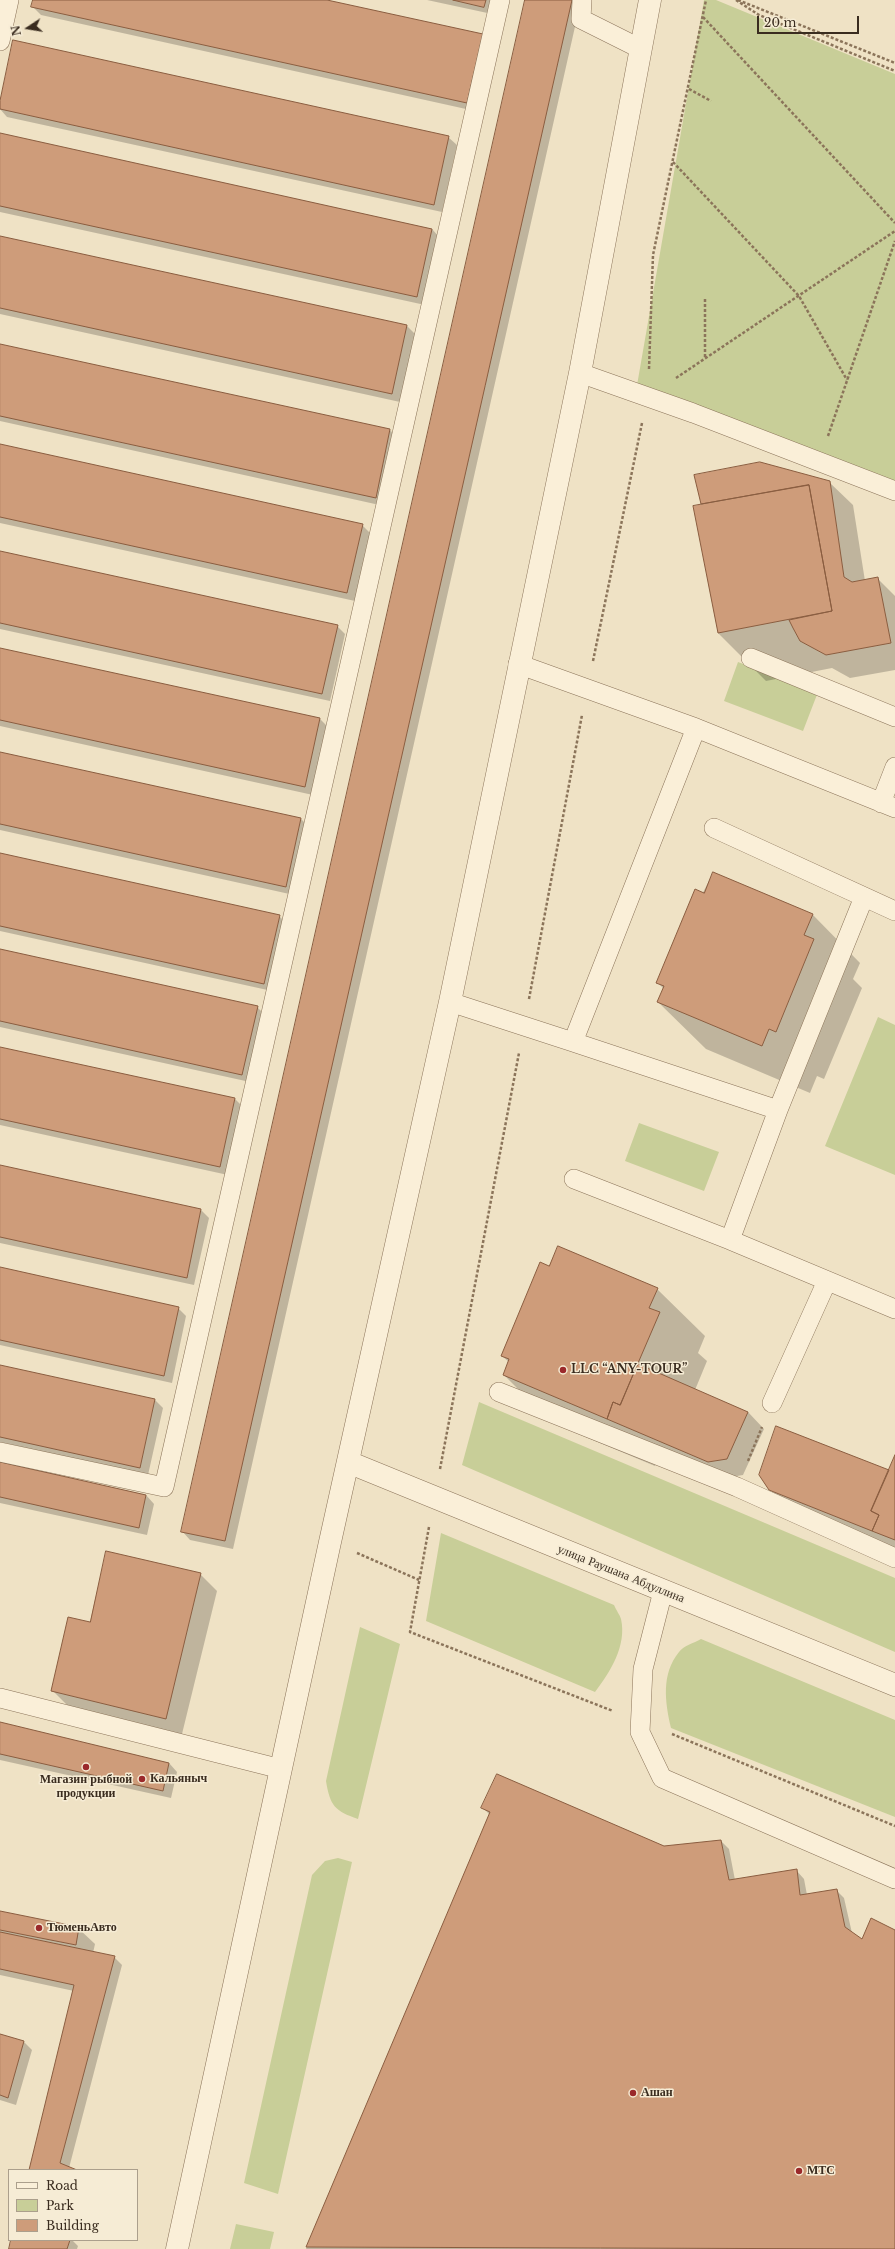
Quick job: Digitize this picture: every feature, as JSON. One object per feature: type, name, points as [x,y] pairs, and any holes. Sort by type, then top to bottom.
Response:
[{"type":"street","points":[[177,2249],[330,1542],[450,1002],[518,664],[580,373],[650,0]]},
{"type":"street","name":"улица Раушана Абдуллина","points":[[348,1462],[895,1685]]},
{"type":"lane","points":[[0,41],[9,0]]},
{"type":"lane","points":[[0,1452],[164,1487],[500,0]]},
{"type":"lane","points":[[582,0],[581,19],[641,49]]},
{"type":"lane","points":[[580,373],[648,397],[895,491]]},
{"type":"lane","points":[[751,658],[895,717]]},
{"type":"lane","points":[[518,664],[696,728],[888,805],[895,767]]},
{"type":"lane","points":[[573,1042],[696,728]]},
{"type":"lane","points":[[714,828],[895,911]]},
{"type":"lane","points":[[730,1240],[778,1110],[864,897]]},
{"type":"lane","points":[[450,1002],[778,1110]]},
{"type":"lane","points":[[574,1179],[730,1240],[895,1310]]},
{"type":"lane","points":[[772,1403],[828,1281]]},
{"type":"lane","points":[[499,1392],[737,1487],[895,1558]]},
{"type":"lane","points":[[664,1592],[643,1669],[640,1721],[640,1732],[662,1778],[895,1879]]},
{"type":"lane","points":[[0,1698],[281,1769]]},
{"type":"path","points":[[706,0],[689,89],[653,255],[648,397],[587,689],[410,1632],[640,1721],[895,1826]]},
{"type":"path","points":[[737,0],[895,63]]},
{"type":"path","points":[[737,0],[759,15],[895,71]]},
{"type":"path","points":[[703,17],[895,223]]},
{"type":"path","points":[[689,89],[711,101]]},
{"type":"path","points":[[673,162],[799,296],[847,380]]},
{"type":"path","points":[[648,397],[895,231]]},
{"type":"path","points":[[825,442],[895,242]]},
{"type":"path","points":[[705,299],[705,358]]},
{"type":"path","points":[[737,1487],[772,1403]]},
{"type":"path","points":[[330,1542],[419,1580]]},
{"type":"green space","points":[[704,0],[716,0],[895,74],[895,483],[636,391]]},
{"type":"green space","points":[[738,662],[818,692],[803,731],[724,701]]},
{"type":"green space","points":[[878,1017],[895,1025],[895,1175],[825,1146]]},
{"type":"green space","points":[[639,1123],[719,1152],[704,1191],[625,1161]]},
{"type":"green space","points":[[479,1402],[895,1578],[895,1652],[462,1465]]},
{"type":"green space","points":[[441,1533],[614,1605],[621,1619],[622,1639],[616,1658],[595,1692],[426,1621]]},
{"type":"green space","points":[[360,1627],[400,1644],[358,1819],[344,1813],[335,1806],[329,1796],[326,1781]]},
{"type":"green space","points":[[701,1639],[895,1720],[895,1817],[671,1728],[666,1698],[669,1670],[673,1661],[681,1650]]},
{"type":"green space","points":[[338,1858],[352,1862],[278,2194],[244,2183],[312,1875],[325,1861]]},
{"type":"green space","points":[[236,2224],[274,2232],[270,2249],[230,2249]]},
{"type":"building","points":[[33,0],[327,0],[483,34],[467,103],[31,7]]},
{"type":"building","points":[[453,0],[486,0],[484,7]]},
{"type":"building","points":[[525,0],[572,0],[225,1541],[181,1532]]},
{"type":"building","points":[[13,40],[449,136],[434,205],[0,109],[0,101]]},
{"type":"building","points":[[0,133],[432,229],[417,297],[0,206]]},
{"type":"building","points":[[0,236],[407,325],[392,394],[0,308]]},
{"type":"building","points":[[0,344],[390,429],[376,498],[0,416]]},
{"type":"building","points":[[0,444],[363,524],[347,593],[0,517]]},
{"type":"building","points":[[760,462],[830,481],[844,577],[852,582],[878,577],[891,643],[826,655],[800,641],[789,620],[832,611],[809,485],[701,504],[694,475]]},
{"type":"building","points":[[809,485],[832,611],[718,633],[693,506]]},
{"type":"building","points":[[0,551],[338,625],[322,694],[0,623]]},
{"type":"building","points":[[0,648],[320,718],[305,787],[0,720]]},
{"type":"building","points":[[0,752],[301,818],[286,887],[0,824]]},
{"type":"building","points":[[0,853],[280,915],[264,984],[0,926]]},
{"type":"building","points":[[713,872],[813,914],[804,935],[814,939],[776,1032],[769,1029],[762,1046],[657,1002],[664,986],[656,983],[695,889],[704,893]]},
{"type":"building","points":[[0,949],[258,1006],[242,1075],[0,1021]]},
{"type":"building","points":[[0,1047],[235,1098],[220,1167],[0,1119]]},
{"type":"building","points":[[0,1165],[201,1209],[187,1278],[0,1237]]},
{"type":"building","points":[[558,1246],[658,1288],[649,1308],[660,1312],[620,1405],[613,1402],[607,1419],[503,1375],[509,1359],[501,1356],[540,1262],[549,1266]]},
{"type":"building","points":[[0,1267],[179,1307],[164,1376],[0,1340]]},
{"type":"building","points":[[638,1364],[748,1412],[727,1459],[708,1462],[607,1419],[613,1402],[620,1405]]},
{"type":"building","points":[[0,1365],[155,1399],[140,1468],[0,1437]]},
{"type":"building","points":[[776,1426],[889,1470],[871,1511],[879,1515],[872,1531],[769,1490],[759,1475]]},
{"type":"building","points":[[895,1455],[895,1540],[872,1531],[879,1515],[871,1511]]},
{"type":"building","points":[[0,1462],[146,1495],[139,1528],[0,1497]]},
{"type":"building","points":[[106,1551],[201,1573],[166,1719],[51,1691],[68,1617],[90,1622]]},
{"type":"building","points":[[0,1722],[169,1763],[163,1791],[0,1754]]},
{"type":"building","name":"Ашан","points":[[497,1774],[664,1846],[721,1840],[729,1880],[797,1869],[800,1895],[837,1889],[845,1927],[862,1939],[871,1918],[895,1930],[895,2249],[306,2247],[490,1812],[481,1808]]},
{"type":"building","name":"ТюменьАвто","points":[[0,1911],[79,1927],[76,1945],[0,1930]]},
{"type":"building","points":[[0,1932],[115,1956],[60,2163],[75,2169],[29,2169],[74,1985],[0,1969]]},
{"type":"building","points":[[0,2034],[24,2041],[8,2098],[0,2095]]},
{"type":"building","points":[[11,2241],[70,2241],[67,2249],[9,2249]]},
{"type":"place","name":"LLC “ANY-TOUR”","points":[[563,1370]]},
{"type":"place","name":"Магазин рыбной продукции","points":[[86,1767]]},
{"type":"place","name":"Кальяныч","points":[[142,1779]]},
{"type":"place","name":"ТюменьАвто","points":[[39,1928]]},
{"type":"place","name":"Ашан","points":[[633,2093]]},
{"type":"place","name":"МТС","points":[[799,2171]]}]
